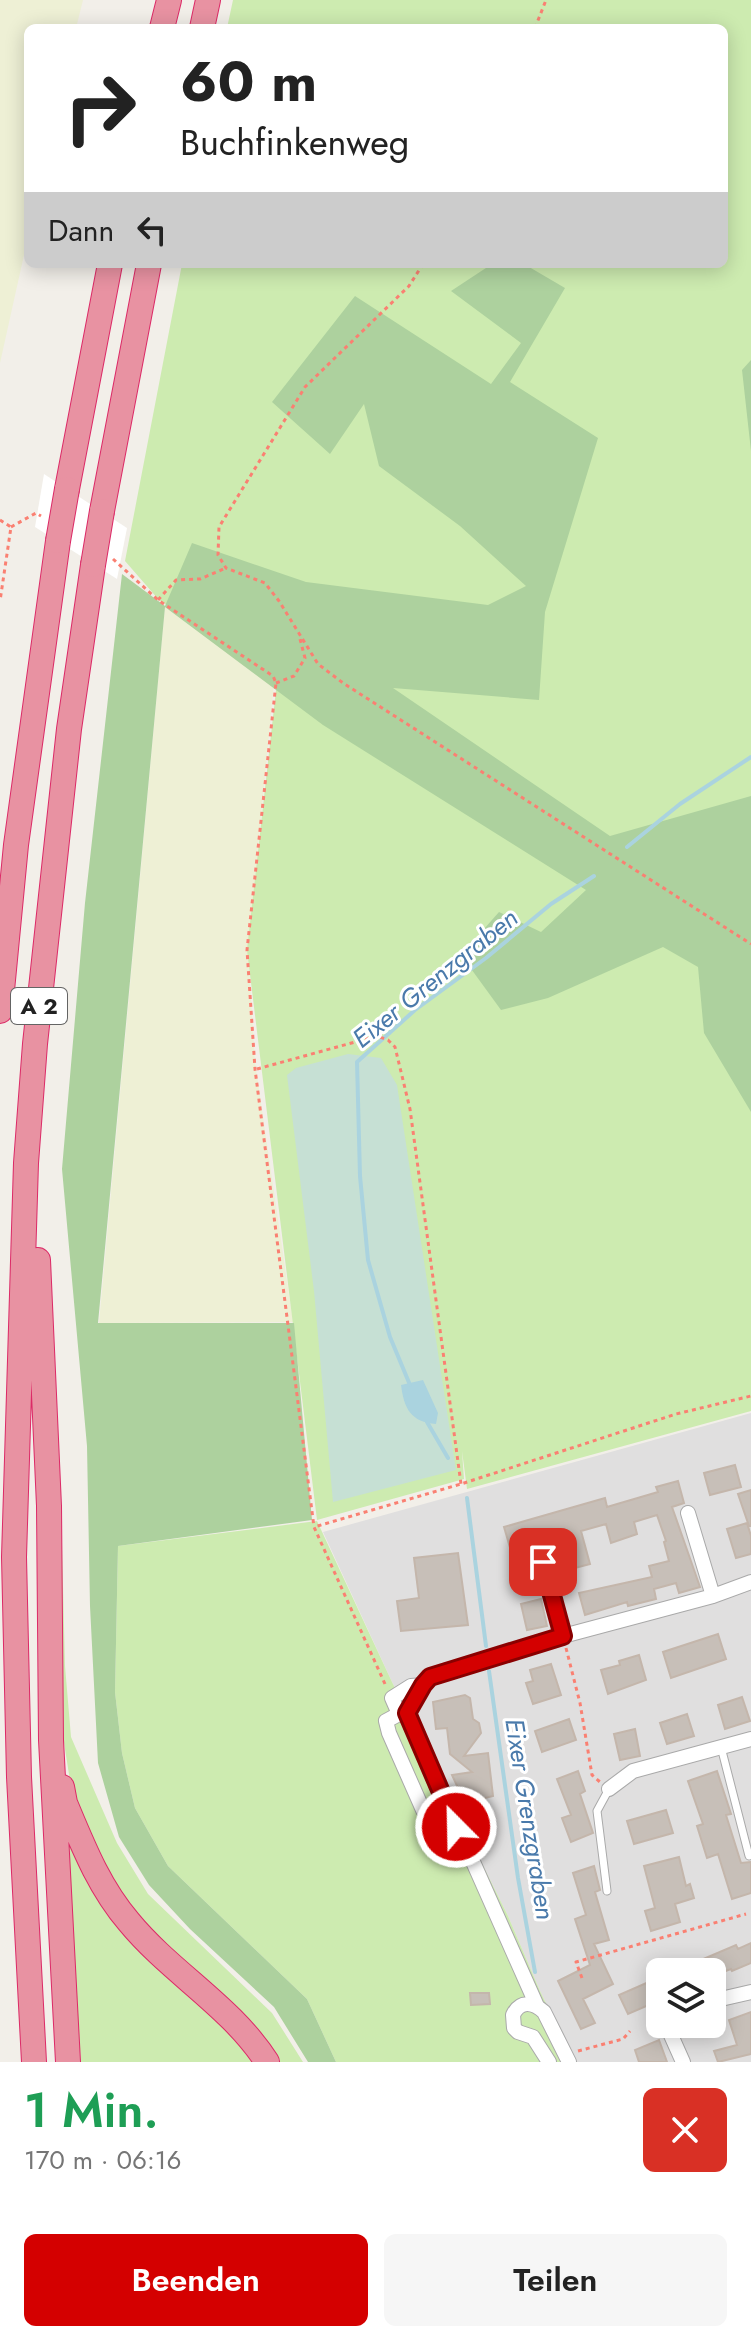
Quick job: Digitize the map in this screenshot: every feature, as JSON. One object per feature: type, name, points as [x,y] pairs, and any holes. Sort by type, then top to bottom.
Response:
[{"type":"highway","points":[[163,24],[169,0]]},
{"type":"highway","points":[[203,24],[208,0]]},
{"type":"highway","name":"A 2","points":[[0,1011],[53,530],[67,489],[109,268]]},
{"type":"highway","name":"A 2","points":[[34,2062],[19,1777],[14,1557],[26,1163],[35,1044],[65,759],[100,559],[102,511],[148,268]]},
{"type":"highway","points":[[26,1163],[37,1243],[49,1506],[51,1740],[68,2062]]},
{"type":"highway","points":[[51,1740],[65,1803],[105,1892],[130,1925],[239,2025],[267,2062]]},
{"type":"street","points":[[688,1513],[713,1596]]},
{"type":"street","points":[[543,1562],[563,1636]]},
{"type":"street","points":[[468,1856],[423,1810],[386,1721],[403,1713],[430,1677],[563,1636],[713,1596],[751,1582]]},
{"type":"street","points":[[423,1685],[411,1686],[392,1698],[403,1713],[537,2006]]},
{"type":"street","points":[[609,1789],[633,1771],[751,1739]]},
{"type":"street","points":[[726,1998],[751,1992]]},
{"type":"street","points":[[549,2062],[536,2039],[518,2032],[512,2021],[519,2007],[528,2003],[544,2012],[567,2058]]},
{"type":"street","points":[[672,2038],[683,2062]]},
{"type":"lane","points":[[721,1747],[749,1856]]},
{"type":"lane","points":[[607,1891],[597,1811],[609,1789]]},
{"type":"path","points":[[537,24],[546,0]]},
{"type":"path","points":[[420,268],[409,286],[305,387],[219,527],[218,555],[226,568],[265,583],[318,664],[343,683],[751,944]]},
{"type":"path","points":[[11,527],[36,513],[53,530]]},
{"type":"path","points":[[0,520],[11,527]]},
{"type":"path","points":[[0,601],[11,527]]},
{"type":"path","points":[[100,559],[273,676],[276,683],[247,950],[255,1069],[314,1527],[392,1698]]},
{"type":"path","points":[[158,600],[176,580],[200,579],[226,568]]},
{"type":"path","points":[[276,683],[294,676],[305,658],[299,635]]},
{"type":"path","points":[[255,1069],[377,1036],[395,1047],[410,1109],[461,1484]]},
{"type":"path","points":[[314,1527],[461,1484],[676,1414],[751,1396]]},
{"type":"path","points":[[563,1636],[580,1703],[592,1775],[609,1789]]},
{"type":"path","points":[[582,1978],[576,1962],[746,1914]]},
{"type":"path","points":[[567,2058],[623,2039],[630,2031]]},
{"type":"shaded area","points":[[751,1413],[751,2062],[575,2062],[508,1916],[392,1682],[323,1532]]},
{"type":"green space","points":[[0,0],[83,0],[77,24],[24,24],[24,255],[0,363]]},
{"type":"green space","points":[[233,0],[751,0],[751,1411],[467,1489],[462,1451],[464,1479],[317,1520],[247,950],[277,681],[274,675],[159,600],[125,561],[181,268],[728,268],[728,24],[228,24]]},
{"type":"green space","points":[[486,268],[531,268],[565,288],[510,382],[598,438],[545,612],[539,700],[393,688],[610,836],[751,796],[751,1112],[704,1033],[698,967],[663,947],[548,998],[501,1010],[461,955],[499,912],[541,932],[586,890],[323,725],[165,607],[98,1323],[294,1323],[312,1520],[118,1546],[115,1692],[122,1753],[135,1808],[168,1866],[307,1999],[336,2062],[308,2062],[274,2007],[190,1929],[149,1885],[119,1837],[98,1763],[90,1606],[87,1446],[62,1169],[85,903],[122,574],[165,606],[192,543],[306,582],[488,605],[526,586],[460,526],[379,466],[364,404],[330,454],[272,402],[355,296],[491,384],[521,343],[451,291]]},
{"type":"green space","points":[[751,360],[751,451],[742,370]]},
{"type":"green space","points":[[165,606],[274,683],[248,950],[255,1062],[293,1322],[99,1323]]},
{"type":"green space","points":[[348,1054],[381,1058],[397,1085],[456,1470],[333,1502],[314,1291],[287,1075],[296,1068]]},
{"type":"green space","points":[[317,1521],[575,2062],[336,2062],[307,1999],[168,1866],[135,1808],[122,1753],[115,1692],[118,1546]]},
{"type":"green space","points":[[56,1545],[62,1546],[65,1666],[71,1737],[117,1843],[148,1894],[272,2013],[303,2062],[277,2062],[117,1895],[74,1806],[62,1730]]},
{"type":"green space","points":[[62,1820],[81,1858],[261,2062],[81,2062]]},
{"type":"water","points":[[423,1380],[438,1413],[436,1424],[415,1417],[404,1401],[401,1385]]},
{"type":"pier","points":[[44,474],[127,528],[117,579],[35,527]]},
{"type":"building","points":[[735,1465],[741,1487],[710,1495],[704,1473]]},
{"type":"building","points":[[678,1481],[684,1503],[672,1507],[700,1587],[679,1593],[676,1583],[654,1589],[656,1599],[628,1606],[627,1602],[585,1615],[579,1593],[652,1577],[649,1566],[669,1561],[657,1515],[634,1522],[637,1534],[611,1543],[606,1524],[581,1531],[590,1564],[571,1569],[562,1536],[533,1544],[536,1552],[513,1558],[504,1527],[605,1498],[607,1507],[658,1492],[656,1487]]},
{"type":"building","points":[[751,1490],[751,1526],[749,1526],[738,1494]]},
{"type":"building","points":[[747,1523],[751,1554],[736,1558],[727,1529]]},
{"type":"building","points":[[458,1553],[468,1625],[401,1631],[397,1601],[419,1598],[414,1558]]},
{"type":"building","points":[[541,1599],[547,1626],[527,1630],[521,1604]]},
{"type":"building","points":[[718,1634],[726,1659],[671,1678],[663,1652]]},
{"type":"building","points":[[639,1655],[646,1680],[608,1694],[601,1670]]},
{"type":"building","points":[[551,1664],[561,1695],[533,1704],[526,1683],[533,1681],[530,1670]]},
{"type":"building","points":[[465,1695],[470,1698],[473,1719],[479,1723],[481,1733],[464,1756],[488,1753],[493,1796],[465,1803],[452,1775],[472,1772],[450,1754],[447,1728],[436,1729],[433,1702]]},
{"type":"building","points":[[742,1697],[750,1721],[725,1729],[718,1705]]},
{"type":"building","points":[[687,1714],[694,1736],[667,1744],[660,1723]]},
{"type":"building","points":[[569,1719],[576,1740],[542,1752],[535,1731]]},
{"type":"building","points":[[635,1729],[640,1756],[620,1760],[614,1734]]},
{"type":"building","points":[[578,1771],[585,1791],[580,1794],[593,1833],[571,1842],[562,1818],[571,1815],[557,1779]]},
{"type":"building","points":[[717,1771],[731,1814],[726,1815],[741,1863],[751,1862],[751,1893],[732,1899],[718,1854],[707,1858],[697,1826],[703,1824],[688,1781]]},
{"type":"building","points":[[666,1810],[673,1833],[634,1844],[627,1821]]},
{"type":"building","points":[[679,1857],[686,1886],[690,1884],[694,1898],[675,1904],[680,1922],[651,1931],[645,1911],[655,1908],[644,1866]]},
{"type":"building","points":[[594,1866],[600,1890],[595,1892],[609,1940],[594,1944],[613,1984],[583,1999],[595,2023],[581,2029],[558,1981],[590,1965],[575,1919],[586,1915],[573,1873]]},
{"type":"building","points":[[751,1943],[751,1963],[732,1971],[726,1971],[726,1958],[706,1958],[736,1945],[738,1949]]},
{"type":"building","points":[[646,1983],[646,2006],[628,2014],[619,1995]]},
{"type":"building","points":[[470,1993],[489,1993],[490,2004],[471,2005]]},
{"type":"building","points":[[751,2012],[751,2054],[718,2062],[714,2051],[737,2045],[729,2020]]},
{"type":"building","points":[[659,2040],[667,2062],[639,2062],[635,2050]]},
{"type":"waterway","name":"Eixer Grenzgraben","points":[[627,847],[680,804],[751,757]]},
{"type":"waterway","name":"Eixer Grenzgraben","points":[[410,1385],[390,1337],[368,1260],[360,1176],[357,1062],[415,1010],[486,958],[551,904],[594,876]]},
{"type":"waterway","name":"Eixer Grenzgraben","points":[[427,1422],[448,1458]]},
{"type":"waterway","name":"Eixer Grenzgraben","points":[[467,1498],[486,1646]]},
{"type":"waterway","name":"Eixer Grenzgraben","points":[[489,1671],[518,1878],[535,1972]]},
{"type":"route","points":[[456,1827],[407,1713],[430,1677],[563,1636],[543,1562]]}]
